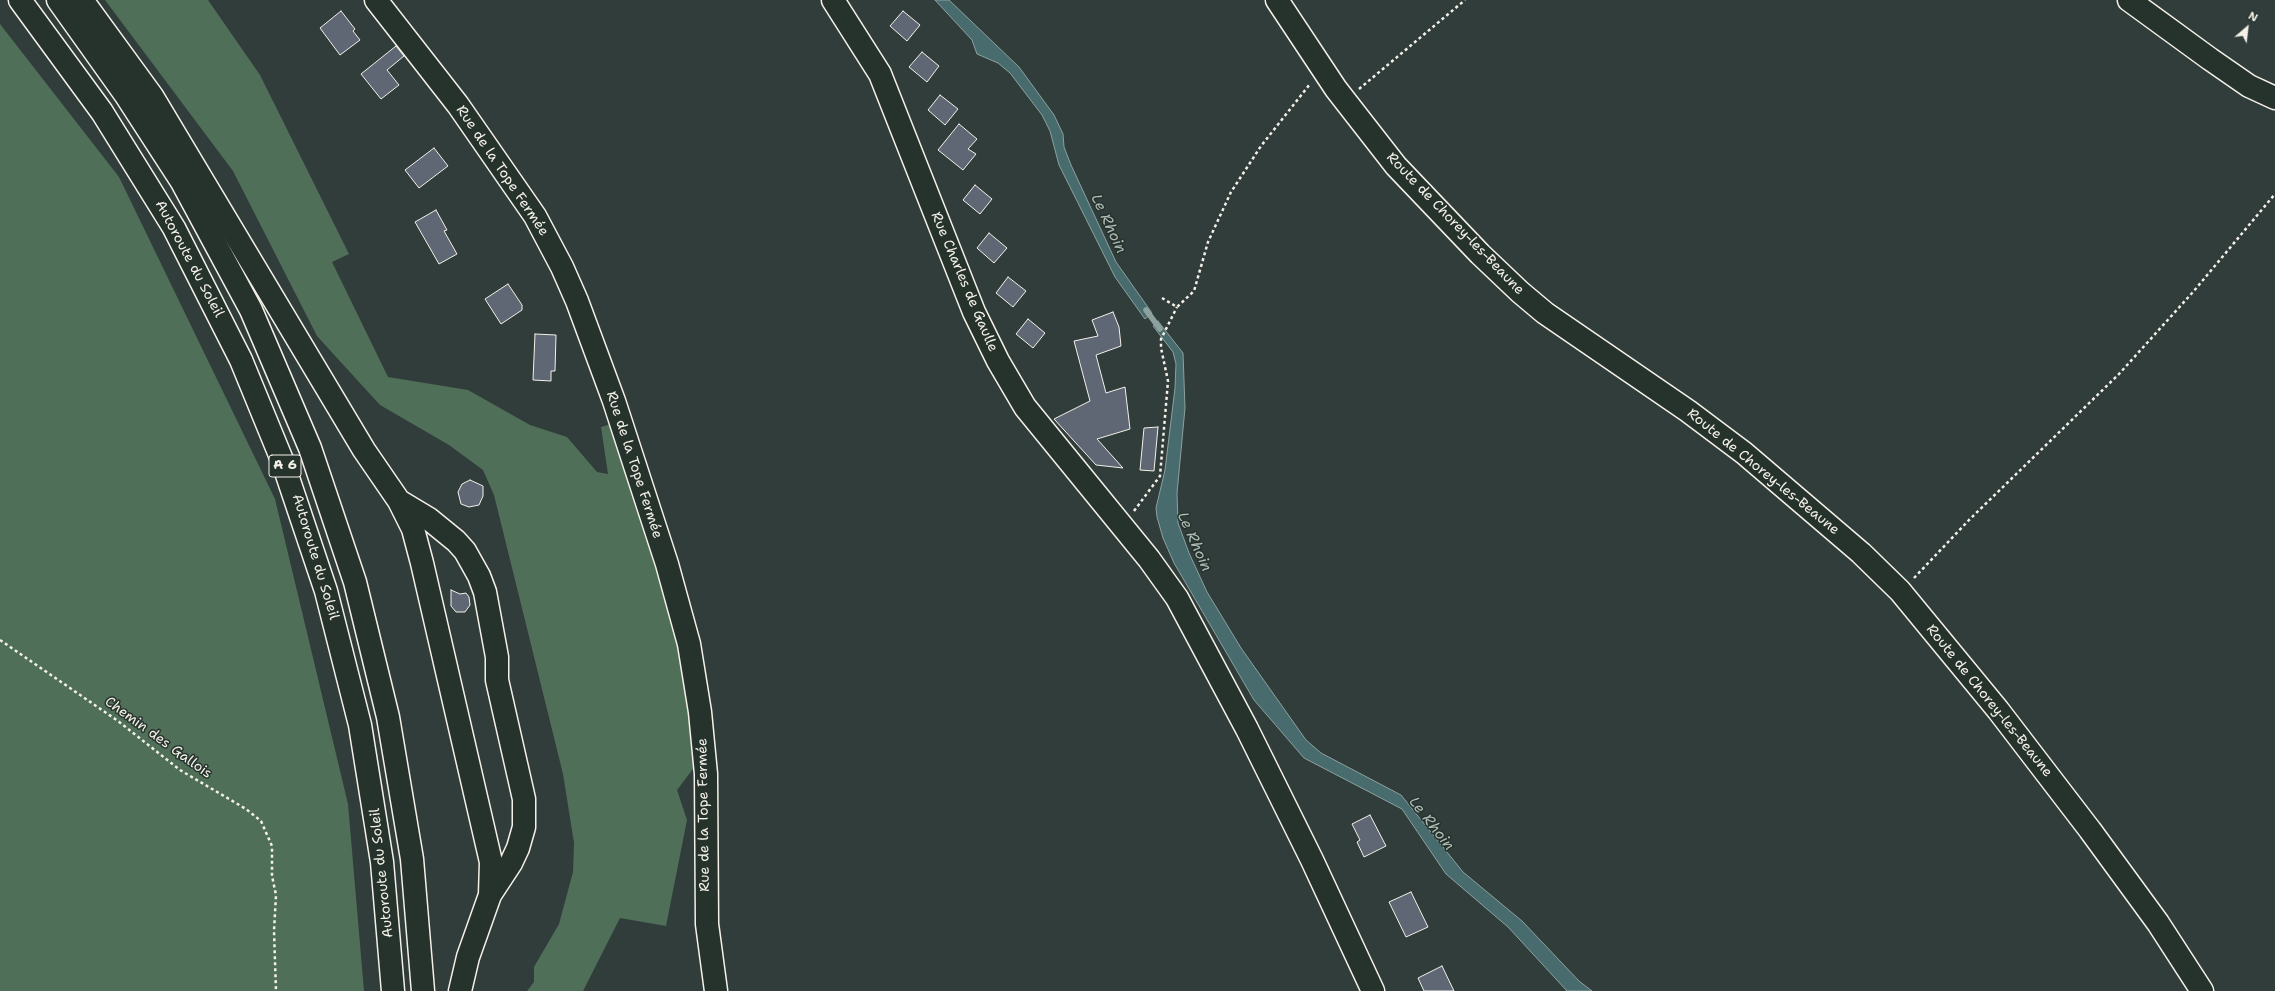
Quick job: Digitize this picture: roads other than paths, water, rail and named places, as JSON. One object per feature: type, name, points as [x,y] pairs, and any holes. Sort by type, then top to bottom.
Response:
[{"type":"main road","name":"Autoroute du Soleil","points":[[20,0],[102,112],[174,228],[237,353],[285,466],[324,584],[358,718],[372,793],[382,862],[393,991]]},
{"type":"main road","name":"Autoroute du Soleil","points":[[58,0],[109,70],[182,182],[251,310],[312,455],[355,582],[388,718],[412,859],[423,991]]},
{"type":"main road","points":[[82,0],[152,96],[364,450],[399,501],[413,529],[491,862],[490,895]]},
{"type":"main road","name":"Rue de la Tope Fermée","points":[[376,0],[458,105],[535,216],[562,267],[577,301],[614,401],[667,564],[689,644],[700,712],[706,774],[707,924],[716,991]]},
{"type":"main road","name":"Rue Charles de Gaulle","points":[[833,0],[880,74],[974,312],[998,361],[1025,407],[1149,559],[1177,598],[1248,728],[1373,991]]},
{"type":"main road","name":"Route de Chorey-les-Beaune","points":[[1276,0],[1322,70],[1396,166],[1480,254],[1520,292],[1551,318],[1688,411],[1744,453],[1861,553],[1900,591],[1998,710],[2077,812],[2158,923],[2202,991]]},
{"type":"main road","points":[[2129,0],[2249,86],[2275,98]]},
{"type":"main road","points":[[399,501],[434,523],[456,541],[471,560],[485,592],[497,657],[497,680],[524,799],[524,828],[518,848],[511,863],[490,895],[468,957],[460,991]]},
{"type":"water","points":[[935,0],[949,0],[1019,67],[1054,115],[1063,134],[1064,147],[1071,165],[1116,262],[1152,313],[1145,319],[1115,277],[1059,165],[1050,131],[1042,115],[1010,73],[998,63],[977,54],[972,40]]},
{"type":"water","points":[[1158,321],[1183,353],[1185,408],[1177,493],[1178,523],[1189,553],[1207,592],[1241,648],[1306,740],[1321,753],[1401,795],[1463,872],[1522,921],[1579,981],[1592,991],[1567,991],[1508,927],[1446,874],[1402,809],[1304,758],[1254,700],[1174,563],[1163,538],[1157,517],[1156,508],[1165,470],[1175,388],[1176,364],[1173,352],[1153,326]]},
{"type":"waterway","name":"Le Rhoin","points":[[1146,310],[1160,329]]}]
